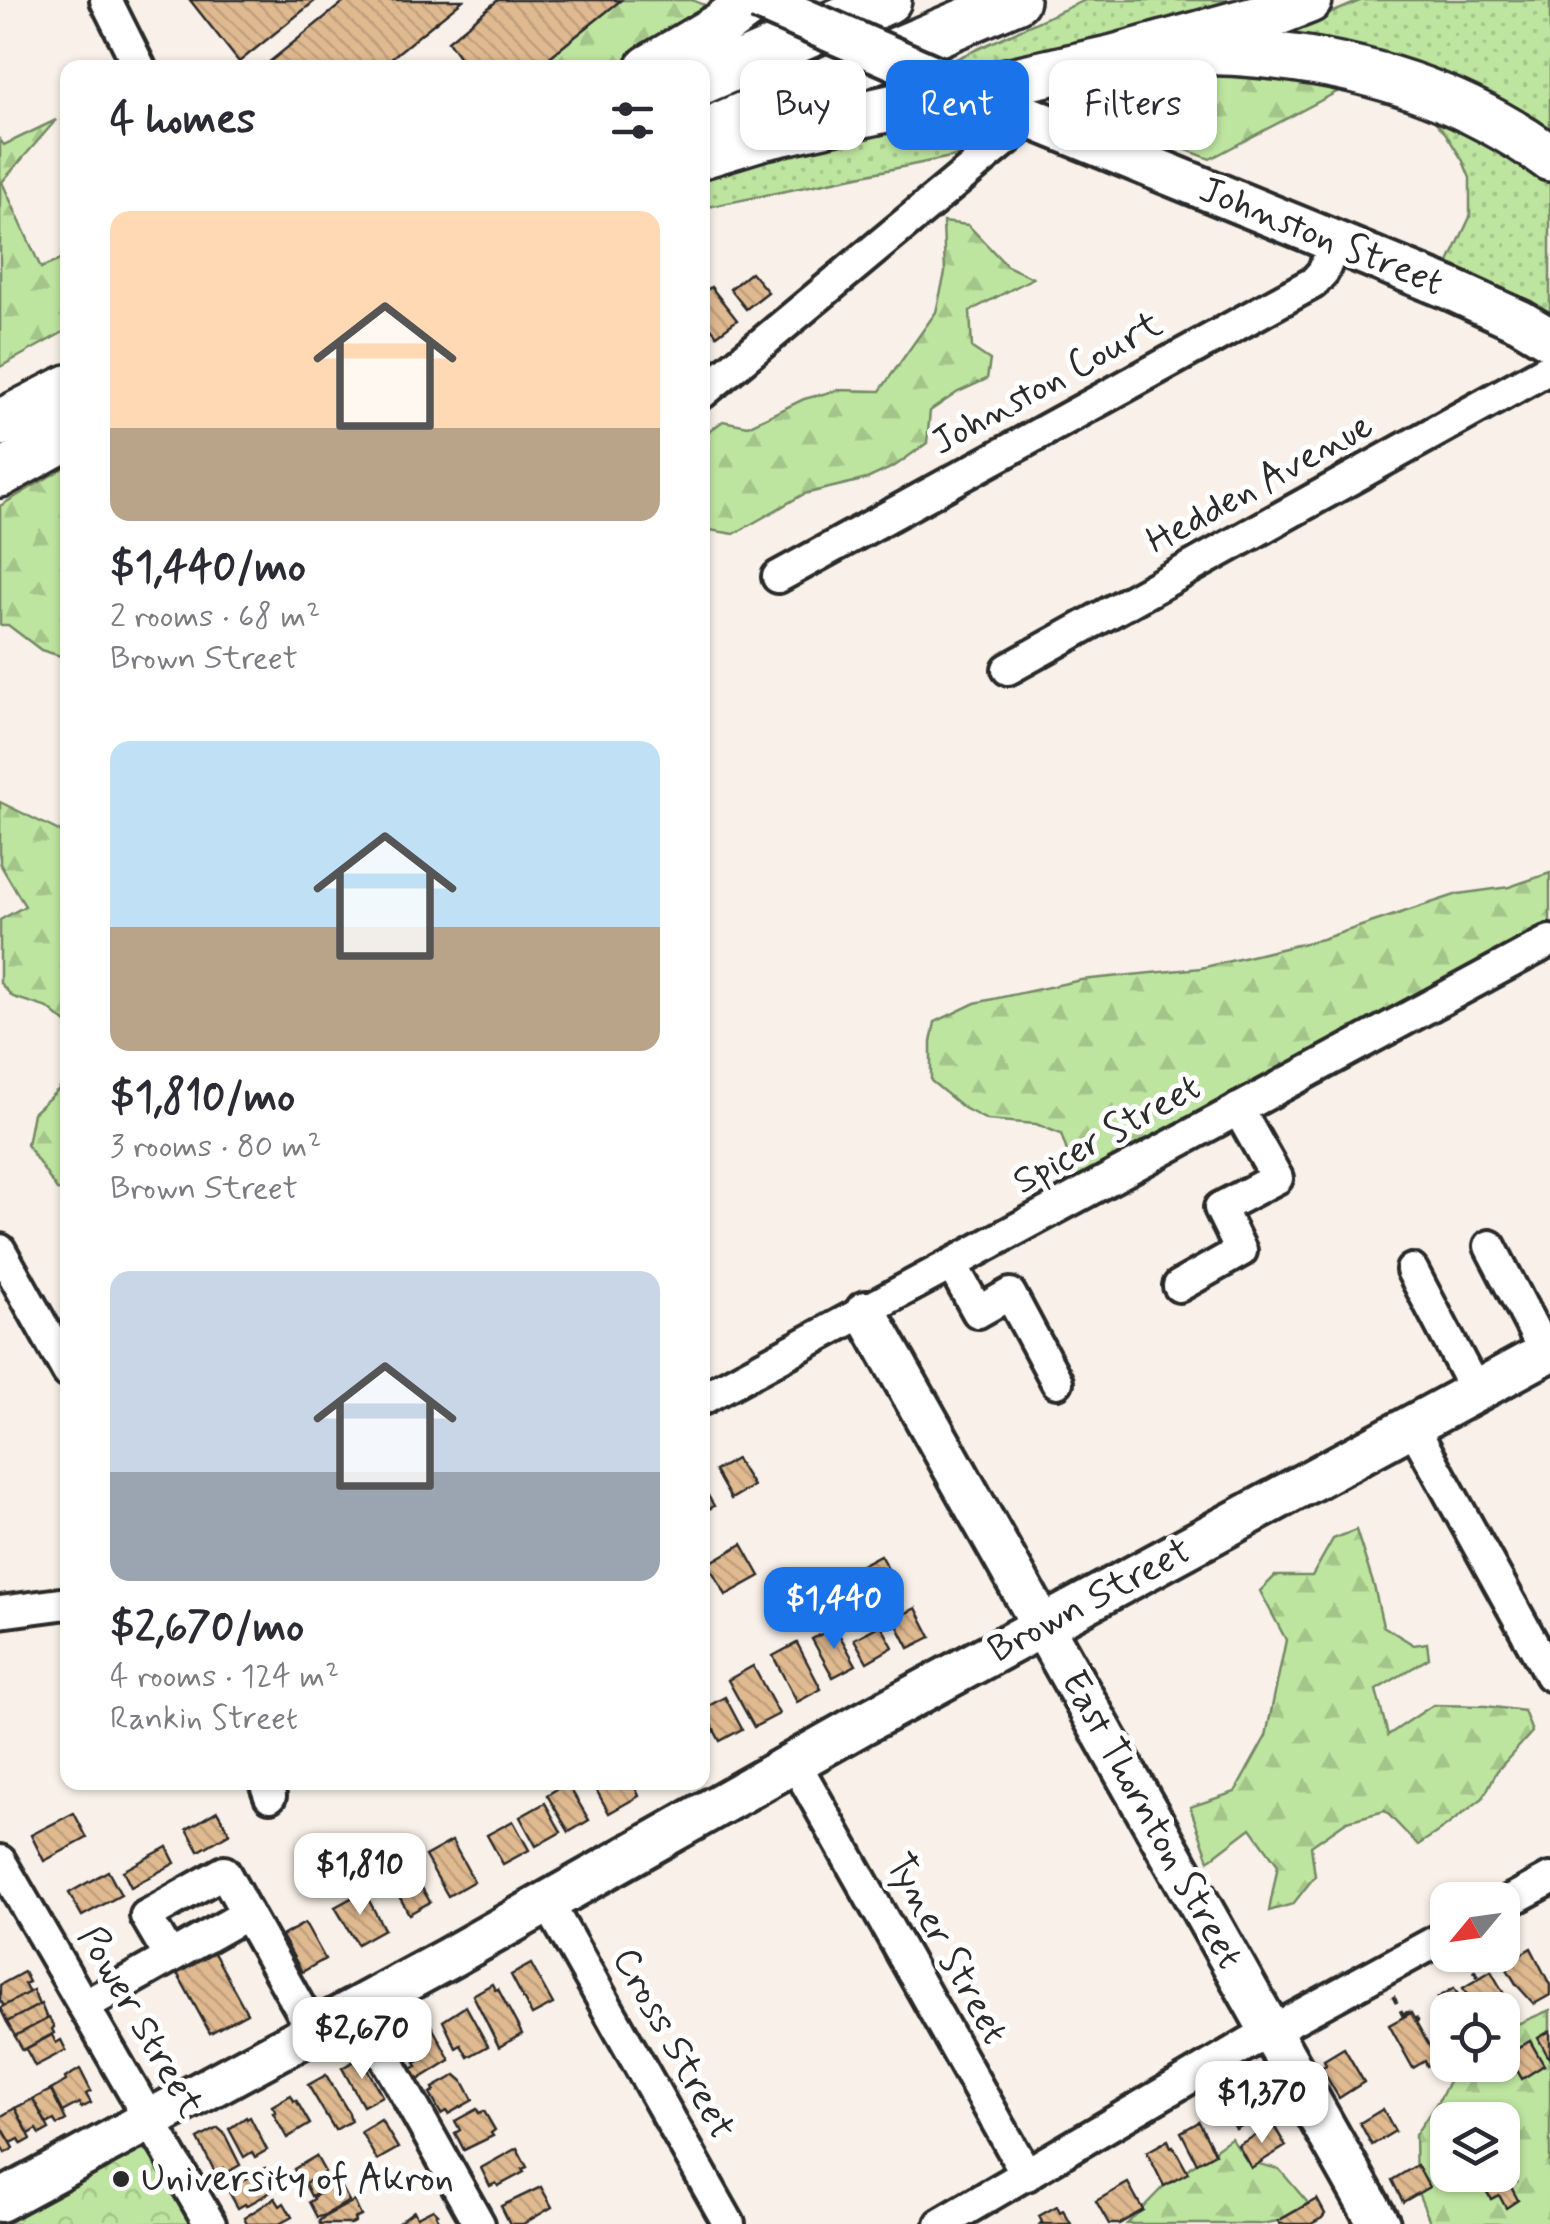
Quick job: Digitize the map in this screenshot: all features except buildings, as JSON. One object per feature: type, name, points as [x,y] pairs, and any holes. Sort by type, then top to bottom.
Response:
[{"type":"highway","points":[[710,78],[888,0]]},
{"type":"highway","points":[[710,130],[1016,0]]},
{"type":"highway","points":[[710,152],[1114,58],[1273,14],[1308,0]]},
{"type":"highway","points":[[662,60],[750,6]]},
{"type":"highway","points":[[1114,58],[1209,51],[1343,66],[1405,82],[1446,98],[1487,117],[1550,158]]},
{"type":"highway","points":[[0,423],[60,392]]},
{"type":"highway","points":[[0,474],[60,440]]},
{"type":"main road","name":"Johnston Street","points":[[750,6],[886,60]]},
{"type":"main road","name":"Johnston Street","points":[[1029,118],[1448,288],[1550,339]]},
{"type":"main road","name":"East Thornton Street","points":[[866,1312],[1378,2224]]},
{"type":"main road","name":"Brown Street","points":[[0,2201],[1548,1352]]},
{"type":"street","points":[[106,0],[136,60]]},
{"type":"street","points":[[710,386],[982,150]]},
{"type":"street","name":"Johnston Court","points":[[778,577],[1313,283],[1324,272],[1335,242]]},
{"type":"street","name":"Hedden Avenue","points":[[1008,668],[1550,368]]},
{"type":"street","name":"Spicer Street","points":[[710,1395],[1550,941]]},
{"type":"street","points":[[1179,1286],[1241,1251],[1220,1208],[1277,1178],[1238,1109]]},
{"type":"street","points":[[1490,1246],[1548,1352]]},
{"type":"street","points":[[0,1250],[60,1358]]},
{"type":"street","points":[[952,1265],[978,1312],[1010,1294],[1057,1382]]},
{"type":"street","points":[[1412,1270],[1476,1392]]},
{"type":"street","points":[[1413,1427],[1550,1675]]},
{"type":"street","points":[[0,1612],[60,1604]]},
{"type":"street","name":"Tyner Street","points":[[795,1763],[1026,2175]]},
{"type":"street","name":"Power Street","points":[[0,1861],[210,2224]]},
{"type":"street","points":[[170,1958],[146,1916],[224,1872],[313,2031]]},
{"type":"street","points":[[1520,1895],[1550,1879]]},
{"type":"street","name":"Cross Street","points":[[548,1903],[729,2224]]},
{"type":"street","points":[[84,2006],[247,1914]]},
{"type":"street","points":[[941,2224],[1270,2032],[1430,1945]]},
{"type":"street","points":[[357,2007],[480,2224]]},
{"type":"path","points":[[1476,1972],[1480,1978]]},
{"type":"path","points":[[1392,1996],[1403,2015],[1412,2012],[1418,2022]]},
{"type":"green space","points":[[621,0],[692,0],[712,8],[626,60],[546,60]]},
{"type":"green space","points":[[1085,0],[1268,0],[1029,64],[1029,60],[953,60]]},
{"type":"green space","points":[[1362,0],[1550,0],[1550,141],[1286,39],[1284,33]]},
{"type":"green space","points":[[1217,67],[1352,84],[1210,159],[1187,150],[1217,150]]},
{"type":"green space","points":[[1049,88],[1049,97],[1033,91]]},
{"type":"green space","points":[[1422,106],[1550,179],[1550,323],[1446,269],[1470,217],[1470,178],[1446,134]]},
{"type":"green space","points":[[56,120],[2,182],[41,268],[60,260],[60,334],[0,367],[0,140],[4,145]]},
{"type":"green space","points":[[886,122],[886,150],[969,150],[965,154],[710,207],[710,166],[775,150],[866,150],[866,127]]},
{"type":"green space","points":[[943,222],[968,225],[1007,266],[1033,278],[970,311],[972,348],[990,360],[987,379],[930,411],[927,443],[895,466],[867,479],[804,494],[734,534],[710,530],[710,431],[723,421],[748,426],[804,399],[838,390],[880,391],[936,312],[945,273]]},
{"type":"green space","points":[[60,470],[60,656],[41,650],[8,625],[0,625],[0,506]]},
{"type":"green space","points":[[0,802],[60,832],[60,1018],[48,1008],[13,997],[0,983],[0,920],[25,906],[0,864]]},
{"type":"green space","points":[[1550,873],[1550,926],[1078,1183],[1061,1134],[1036,1124],[987,1120],[964,1108],[931,1081],[935,1022],[975,1003],[1081,980],[1201,968],[1322,939],[1458,894],[1509,887]]},
{"type":"green space","points":[[59,1089],[60,1190],[27,1145],[33,1113]]},
{"type":"green space","points":[[1356,1530],[1383,1626],[1414,1645],[1427,1643],[1429,1658],[1376,1690],[1388,1735],[1433,1705],[1524,1711],[1532,1732],[1497,1771],[1483,1798],[1418,1845],[1385,1811],[1347,1821],[1311,1846],[1315,1876],[1293,1904],[1269,1911],[1278,1865],[1251,1828],[1209,1860],[1190,1807],[1235,1792],[1266,1736],[1286,1640],[1260,1591],[1275,1576],[1312,1576],[1333,1539]]},
{"type":"green space","points":[[1550,2010],[1550,2224],[1431,2224],[1416,2188],[1415,2135],[1430,2113],[1430,2192],[1520,2192],[1520,2102],[1437,2102],[1448,2082],[1520,2082],[1520,2023]]},
{"type":"green space","points":[[1231,2138],[1247,2161],[1279,2169],[1308,2203],[1278,2221],[1261,2224],[1127,2224],[1164,2186]]},
{"type":"green space","name":"University of Akron","points":[[141,2144],[152,2153],[192,2224],[0,2224],[0,2220]]},
{"type":"place","name":"University of Akron","points":[[121,2179]]}]
